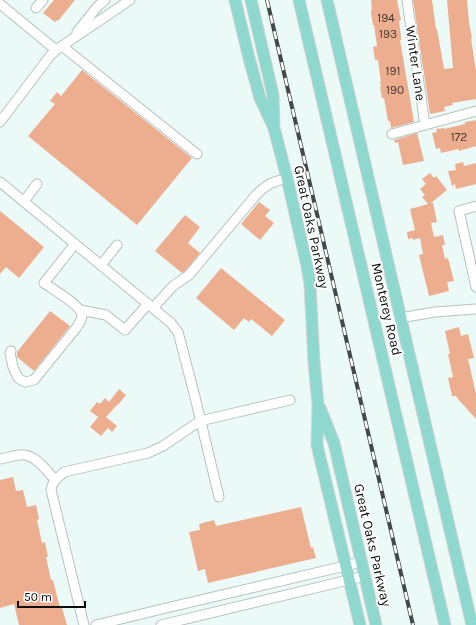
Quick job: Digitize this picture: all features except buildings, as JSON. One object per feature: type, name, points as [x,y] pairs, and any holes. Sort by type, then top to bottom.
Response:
[{"type":"main road","name":"Great Oaks Parkway","points":[[235,0],[260,98],[274,128],[303,246],[310,284],[318,404],[317,445],[360,625]]},
{"type":"main road","name":"Great Oaks Parkway","points":[[251,0],[273,95],[274,128]]},
{"type":"main road","name":"Monterey Road","points":[[299,0],[445,625]]},
{"type":"main road","name":"Monterey Road","points":[[327,0],[472,625]]},
{"type":"main road","name":"Great Oaks Parkway","points":[[318,404],[334,443],[376,625]]},
{"type":"street","points":[[36,8],[43,0]]},
{"type":"street","points":[[71,40],[98,6],[105,0]]},
{"type":"street","points":[[0,122],[50,56],[59,48],[130,0]]},
{"type":"street","name":"Winter Lane","points":[[407,0],[425,125]]},
{"type":"street","points":[[0,4],[197,154]]},
{"type":"street","points":[[392,134],[476,112]]},
{"type":"street","points":[[75,244],[44,283],[80,310],[106,315],[125,330],[173,286],[189,275],[265,186],[272,182],[287,178]]},
{"type":"street","points":[[0,182],[171,323],[178,332],[219,497]]},
{"type":"street","points":[[24,201],[37,184]]},
{"type":"street","points":[[476,206],[459,210],[476,287]]},
{"type":"street","points":[[101,266],[117,245]]},
{"type":"street","points":[[400,318],[435,312],[476,309]]},
{"type":"street","points":[[11,351],[10,353],[13,367],[18,378],[25,382],[34,380],[77,327],[82,318],[80,310]]},
{"type":"street","points":[[84,625],[52,490],[55,480],[64,472],[148,453],[163,446],[200,421],[290,400]]},
{"type":"street","points":[[0,459],[20,455],[33,458],[55,480]]},
{"type":"street","points":[[96,625],[362,562]]},
{"type":"street","points":[[158,610],[162,625],[365,576]]},
{"type":"railway","points":[[267,0],[413,625]]}]
